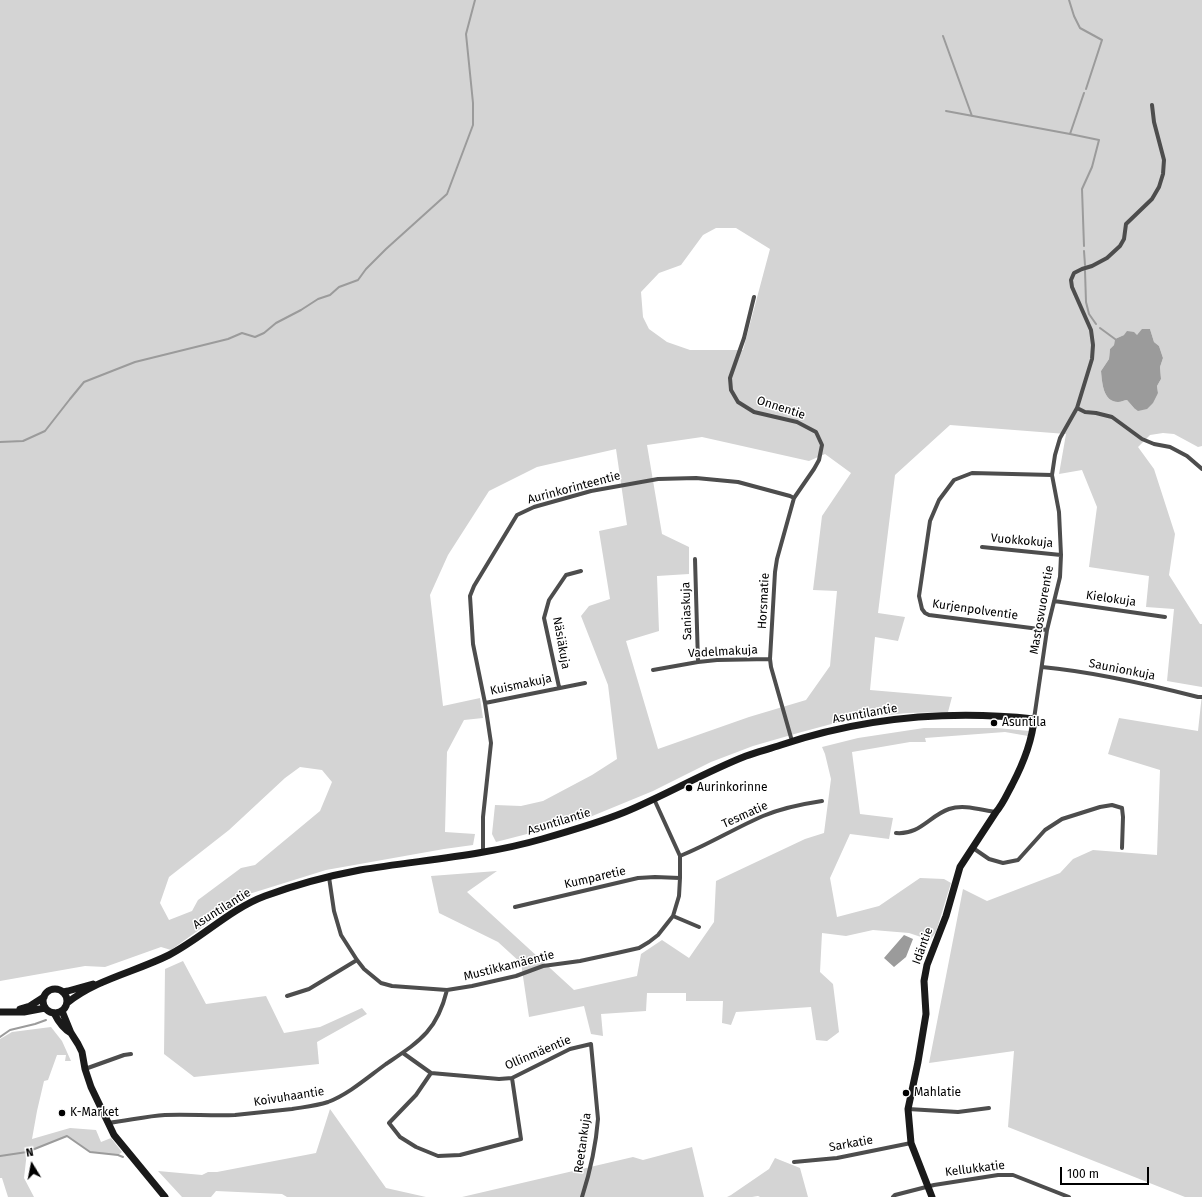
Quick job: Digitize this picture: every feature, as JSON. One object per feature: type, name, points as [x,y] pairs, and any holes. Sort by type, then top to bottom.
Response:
[{"type":"street","name":"Mastosvuorentie","points":[[1034,719],[1047,630],[1060,577],[1061,555],[1059,512],[1052,475],[1055,454],[1060,438],[1077,408],[1092,359],[1093,345],[1091,330],[1072,287],[1071,280],[1074,273],[1107,258],[1120,246],[1124,239],[1126,224],[1152,199],[1159,187],[1163,174],[1164,160],[1154,122],[1152,105]]},
{"type":"street","name":"Onnentie","points":[[754,297],[744,338],[730,378],[731,390],[738,402],[754,412],[797,422],[816,432],[822,445],[819,460],[814,469]]},
{"type":"street","points":[[1077,408],[1085,412],[1112,417],[1142,439],[1170,448],[1187,456],[1202,469]]},
{"type":"street","name":"Horsmatie","points":[[792,741],[770,659],[775,572],[777,559],[794,498],[814,469]]},
{"type":"street","name":"Kurjenpolventie","points":[[1047,630],[929,615],[922,610],[919,596],[930,521],[939,500],[954,480],[972,473],[1052,475]]},
{"type":"street","name":"Aurinkorinteentie","points":[[483,852],[483,817],[491,743],[486,703],[473,644],[470,596],[474,586],[517,515],[534,507],[591,491],[658,479],[696,478],[738,482],[794,498]]},
{"type":"street","name":"Vuokkokuja","points":[[982,547],[1061,555]]},
{"type":"street","name":"Saniaskuja","points":[[695,559],[698,662]]},
{"type":"street","name":"Näsiäkuja","points":[[559,688],[544,618],[549,600],[566,575],[581,571]]},
{"type":"street","name":"Kielokuja","points":[[1054,601],[1165,617]]},
{"type":"street","name":"Vadelmakuja","points":[[653,670],[717,660],[770,659]]},
{"type":"street","name":"Saunionkuja","points":[[1042,667],[1068,670],[1146,684],[1200,697]]},
{"type":"street","name":"Kuismakuja","points":[[486,703],[585,683]]},
{"type":"street","name":"Asuntilantie","points":[[63,992],[99,983],[172,953],[190,943],[241,907],[262,897],[329,877],[356,871],[510,848],[595,823],[654,799],[731,762],[792,741],[874,722],[918,717],[989,716],[1034,719]]},
{"type":"street","name":"Idäntie","points":[[932,1197],[911,1143],[908,1109],[926,1014],[924,981],[927,965],[946,916],[960,867],[1002,805],[1019,772],[1028,749],[1034,719]]},
{"type":"street","name":"Mustikkamäentie","points":[[329,877],[334,911],[342,935],[364,969],[381,983],[386,985],[403,988],[447,990],[489,983],[516,976],[543,966],[580,961],[639,948],[658,935],[673,916],[679,896],[680,856],[654,799]]},
{"type":"street","name":"Tesmatie","points":[[680,856],[764,816],[788,807],[822,801]]},
{"type":"street","points":[[973,848],[989,859],[1003,863],[1018,860],[1045,830],[1062,818],[1112,805],[1122,808],[1122,848]]},
{"type":"street","points":[[896,833],[904,834],[911,832],[948,809],[957,807],[996,812]]},
{"type":"street","name":"Kumparetie","points":[[516,907],[638,878],[680,878]]},
{"type":"street","points":[[673,916],[699,927]]},
{"type":"street","points":[[287,996],[310,989],[357,960]]},
{"type":"street","name":"Asuntilantie","points":[[67,1003],[99,983]]},
{"type":"street","points":[[14,1011],[30,1006],[44,997],[51,990],[57,989],[63,992],[67,997],[67,1003],[62,1011],[54,1013]]},
{"type":"street","name":"Koivuhaantie","points":[[108,1123],[164,1115],[234,1115],[318,1105],[335,1099],[403,1053],[431,1029],[442,1008],[447,990]]},
{"type":"street","points":[[44,997],[45,1008]]},
{"type":"street","points":[[0,1012],[24,1012],[45,1008],[54,1013],[63,1027],[71,1033]]},
{"type":"street","points":[[62,1011],[71,1033],[82,1052],[85,1069],[91,1087],[115,1137],[165,1197]]},
{"type":"street","name":"Ollinmäentie","points":[[403,1053],[431,1073],[499,1079],[512,1078],[570,1048],[591,1044]]},
{"type":"street","name":"Reetankuja","points":[[582,1197],[589,1176],[598,1119],[591,1044]]},
{"type":"street","points":[[85,1069],[124,1054],[131,1054]]},
{"type":"street","points":[[431,1073],[416,1095],[388,1123],[400,1137],[416,1147],[438,1156],[460,1155],[521,1140],[512,1078]]},
{"type":"street","points":[[908,1109],[958,1112],[989,1108]]},
{"type":"street","name":"Sarkatie","points":[[794,1162],[837,1158],[911,1143]]},
{"type":"street","name":"Kellukkatie","points":[[893,1197],[895,1195],[927,1186],[998,1175],[1013,1175],[1068,1197]]},
{"type":"shaded area","points":[[0,0],[1202,0],[1202,446],[1198,447],[1174,434],[1163,433],[1150,435],[1138,447],[1154,469],[1175,534],[1169,575],[1200,624],[1202,624],[1202,687],[1167,681],[1174,609],[1146,607],[1149,576],[1089,567],[1097,507],[1082,470],[1059,474],[1066,434],[950,425],[895,475],[878,613],[905,617],[898,641],[875,637],[870,690],[952,697],[948,712],[907,713],[850,719],[798,733],[753,746],[711,762],[653,791],[585,819],[496,842],[492,834],[495,805],[521,806],[543,801],[592,775],[617,759],[608,685],[581,616],[589,606],[610,599],[599,531],[627,525],[616,449],[537,467],[489,491],[448,555],[430,595],[443,706],[480,698],[483,718],[464,720],[447,752],[445,832],[475,834],[473,845],[326,870],[249,894],[171,950],[161,947],[105,967],[85,966],[0,981]],"holes":[[[716,228],[736,228],[770,249],[743,350],[690,350],[667,342],[649,329],[643,317],[641,292],[659,273],[681,265],[703,235]],[[1150,329],[1154,342],[1159,346],[1163,358],[1160,367],[1161,379],[1157,386],[1158,393],[1134,408],[1127,400],[1118,402],[1109,399],[1104,391],[1101,371],[1109,359],[1110,349],[1114,345],[1115,339],[1124,335],[1137,335]],[[702,437],[809,461],[825,454],[851,473],[822,516],[813,590],[837,591],[830,666],[806,700],[749,717],[658,749],[626,641],[659,631],[657,576],[689,574],[689,547],[662,534],[647,445]],[[300,767],[322,770],[332,782],[320,811],[255,865],[241,868],[198,900],[192,911],[169,920],[160,903],[169,877],[229,830],[285,778]]]},
{"type":"shaded area","points":[[1142,329],[1150,329],[1154,342],[1159,346],[1163,358],[1160,367],[1161,379],[1157,386],[1158,393],[1153,403],[1147,409],[1138,411],[1127,400],[1118,402],[1109,399],[1104,391],[1101,371],[1109,359],[1110,349],[1114,345],[1115,339],[1124,335],[1127,331],[1134,332],[1137,335]]},
{"type":"shaded area","points":[[1202,694],[1202,1197],[1185,1197],[1008,1127],[1014,1051],[929,1063],[963,889],[987,901],[1060,873],[1073,859],[1093,850],[1157,855],[1160,770],[1108,754],[1119,718],[1198,731]]},
{"type":"shaded area","points":[[924,728],[997,728],[1029,731],[1028,736],[1005,732],[925,738],[926,742],[910,742],[852,752],[860,814],[893,818],[889,839],[850,834],[830,878],[837,917],[879,906],[920,878],[944,879],[951,883],[936,932],[930,940],[909,933],[873,930],[846,936],[822,933],[820,972],[833,984],[839,1032],[827,1041],[816,1040],[811,1007],[736,1012],[731,1025],[722,1023],[723,1001],[686,1001],[686,993],[647,993],[646,1011],[601,1014],[603,1036],[591,1034],[584,1006],[529,1017],[521,963],[498,942],[439,913],[431,876],[497,871],[467,892],[574,990],[637,976],[641,954],[662,940],[689,958],[714,922],[716,881],[805,839],[824,833],[831,779],[822,747],[858,738]]},
{"type":"shaded area","points":[[904,935],[913,939],[906,957],[894,967],[884,958]]},
{"type":"shaded area","points":[[183,961],[206,1004],[266,996],[284,1033],[320,1027],[362,1008],[367,1014],[317,1042],[319,1064],[194,1077],[164,1054],[165,969]]},
{"type":"shaded area","points":[[51,1027],[62,1041],[71,1061],[65,1061],[66,1055],[57,1055],[48,1080],[44,1081],[32,1139],[70,1128],[96,1130],[101,1142],[111,1138],[122,1152],[118,1155],[90,1152],[67,1136],[27,1152],[24,1178],[34,1197],[8,1197],[2,1178],[0,1178],[0,1039],[12,1032]]},
{"type":"shaded area","points":[[330,1109],[386,1188],[426,1197],[287,1197],[282,1194],[216,1191],[211,1197],[182,1197],[158,1171],[202,1175],[208,1172],[217,1172],[316,1153]]},
{"type":"shaded area","points":[[692,1147],[704,1197],[462,1197],[633,1157],[643,1160]]},
{"type":"shaded area","points":[[775,1158],[800,1168],[808,1197],[727,1197],[769,1169]]},
{"type":"waterway","points":[[0,442],[23,441],[45,431],[84,382],[135,362],[228,339],[242,333],[255,337],[264,333],[276,323],[318,299],[330,295],[339,287],[358,280],[366,269],[386,249],[447,194],[473,125],[473,103],[466,34],[475,0]]},
{"type":"waterway","points":[[1069,0],[1080,28],[1102,40],[1086,89]]},
{"type":"waterway","points":[[943,36],[972,116]]},
{"type":"waterway","points":[[1084,93],[1070,134],[1099,140],[1092,167],[1082,189],[1084,246]]},
{"type":"waterway","points":[[946,111],[1070,134]]},
{"type":"waterway","points":[[1084,251],[1085,265]]},
{"type":"waterway","points":[[1085,271],[1086,302],[1089,314],[1096,324]]},
{"type":"waterway","points":[[1100,328],[1115,339]]},
{"type":"waterway","points":[[0,1037],[10,1030],[46,1020]]},
{"type":"waterway","points":[[0,1156],[27,1152],[67,1136],[90,1152],[118,1155],[123,1157]]},
{"type":"place","name":"Asuntila","points":[[994,723]]},
{"type":"place","name":"Aurinkorinne","points":[[689,788]]},
{"type":"place","name":"Mahlatie","points":[[906,1093]]},
{"type":"place","name":"K-Market","points":[[62,1113]]}]
